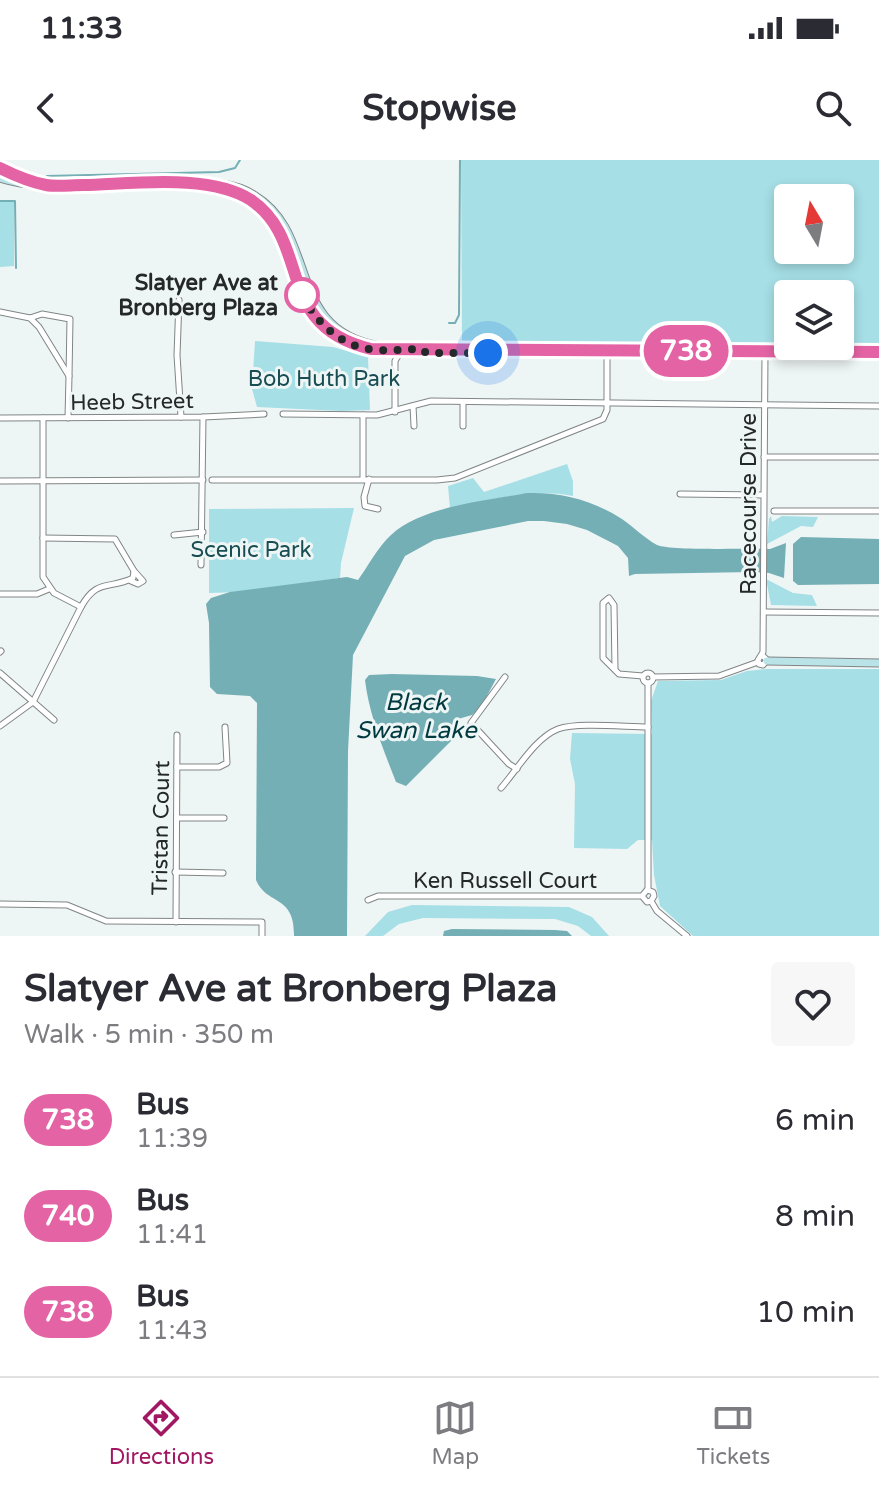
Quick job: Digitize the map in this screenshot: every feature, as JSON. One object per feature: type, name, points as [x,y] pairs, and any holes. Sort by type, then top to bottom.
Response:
[{"type":"main road","points":[[0,168],[47,185]]},
{"type":"main road","points":[[0,180],[47,185],[207,183],[240,187],[267,204],[282,221],[319,310],[354,338],[395,349]]},
{"type":"main road","points":[[207,183],[250,200],[271,220],[283,240],[307,305],[325,327],[351,344],[380,350],[879,353]]},
{"type":"main road","points":[[763,660],[879,663]]},
{"type":"street","points":[[179,300],[177,355],[181,417]]},
{"type":"street","points":[[0,312],[30,318],[42,314],[70,319],[68,418]]},
{"type":"street","points":[[30,318],[39,327],[69,376]]},
{"type":"street","points":[[395,412],[395,361],[405,349]]},
{"type":"street","points":[[380,350],[392,355],[395,361]]},
{"type":"street","points":[[212,480],[455,478],[599,422],[606,414],[608,403],[607,350]]},
{"type":"street","name":"Racecourse Drive","points":[[763,660],[765,352]]},
{"type":"street","points":[[283,414],[363,415],[395,412],[431,401],[879,406]]},
{"type":"street","points":[[463,402],[463,426]]},
{"type":"street","points":[[413,406],[414,426]]},
{"type":"street","name":"Heeb Street","points":[[0,418],[264,414]]},
{"type":"street","points":[[363,415],[365,506],[378,509]]},
{"type":"street","points":[[201,565],[203,417]]},
{"type":"street","points":[[43,418],[43,577],[49,589],[81,607]]},
{"type":"street","points":[[764,457],[879,457]]},
{"type":"street","points":[[0,481],[203,480]]},
{"type":"street","points":[[680,494],[763,495]]},
{"type":"street","points":[[774,511],[879,511]]},
{"type":"street","points":[[174,535],[203,532]]},
{"type":"street","points":[[0,726],[33,702],[87,596],[98,587],[143,581],[115,539],[43,538]]},
{"type":"street","points":[[130,581],[134,571]]},
{"type":"street","points":[[0,594],[37,594],[49,589]]},
{"type":"street","points":[[615,670],[614,605],[609,598],[603,603],[603,658],[615,670],[619,674],[719,676],[763,660]]},
{"type":"street","points":[[764,612],[879,613]]},
{"type":"street","points":[[0,673],[54,720]]},
{"type":"street","points":[[643,676],[648,683],[648,890],[642,896],[645,901],[651,901]]},
{"type":"street","points":[[505,677],[471,723],[517,769]]},
{"type":"street","points":[[648,683],[653,677]]},
{"type":"street","points":[[177,767],[219,767],[227,763],[225,727]]},
{"type":"street","points":[[501,788],[544,739],[558,729],[648,727]]},
{"type":"street","name":"Tristan Court","points":[[176,922],[177,735]]},
{"type":"street","points":[[177,818],[224,818]]},
{"type":"street","points":[[175,872],[223,873]]},
{"type":"street","points":[[648,890],[654,895],[651,901]]},
{"type":"street","name":"Ken Russell Court","points":[[368,900],[378,896],[642,896]]},
{"type":"street","points":[[651,901],[657,911],[687,936]]},
{"type":"street","points":[[0,904],[67,905],[102,921],[262,922],[262,936]]},
{"type":"green space","points":[[461,160],[879,160],[879,343],[854,344],[854,280],[774,280],[774,344],[462,344]]},
{"type":"green space","points":[[0,202],[14,202],[14,266],[0,267]]},
{"type":"green space","name":"Bob Huth Park","points":[[255,341],[333,347],[368,357],[370,410],[257,407],[252,389]]},
{"type":"green space","points":[[567,464],[573,481],[573,496],[526,494],[450,508],[448,486],[473,478],[484,492]]},
{"type":"green space","name":"Scenic Park","points":[[354,508],[340,578],[239,592],[209,593],[209,509]]},
{"type":"green space","points":[[771,516],[772,522],[782,516],[818,517],[813,527],[801,526],[767,544]]},
{"type":"green space","points":[[766,579],[793,593],[812,595],[817,606],[771,605]]},
{"type":"green space","points":[[879,669],[879,936],[693,936],[660,906],[652,840],[638,840],[627,849],[574,848],[575,784],[570,759],[572,733],[652,734],[651,701],[658,681],[721,680],[747,671]]},
{"type":"green space","points":[[412,905],[569,907],[592,917],[609,936],[591,936],[578,926],[555,919],[423,918],[399,924],[383,936],[365,936],[388,912]]},
{"type":"water","points":[[527,493],[552,494],[588,502],[611,512],[652,542],[665,547],[770,549],[786,543],[784,578],[752,572],[629,576],[628,558],[618,546],[587,530],[544,521],[528,521],[434,540],[405,556],[353,655],[348,751],[347,936],[294,936],[290,913],[256,880],[257,703],[250,696],[217,694],[210,687],[206,604],[211,598],[230,592],[347,577],[358,580],[381,545],[404,525],[455,506]]},
{"type":"water","points":[[801,537],[879,539],[879,584],[798,585],[793,581],[793,544]]},
{"type":"water","name":"Black Swan Lake","points":[[369,675],[496,679],[481,707],[472,715],[458,719],[454,738],[406,786],[396,782],[391,770],[373,719],[365,680]]},
{"type":"water","points":[[555,930],[567,931],[572,936],[443,936],[444,931]]},
{"type":"waterway","points":[[47,176],[219,172],[235,168],[240,160]]},
{"type":"waterway","points":[[449,323],[455,323],[459,315],[460,160]]},
{"type":"waterway","points":[[0,201],[15,201],[16,268]]},
{"type":"bus line","name":"738","points":[[0,168],[47,185],[207,183],[239,194],[261,209],[277,229],[299,290],[314,315],[334,334],[351,344],[371,349],[879,352]]},
{"type":"place","name":"Slatyer Ave at Bronberg Plaza","points":[[302,295]]},
{"type":"route","points":[[302,295],[299,290],[325,327],[351,344],[380,350],[422,349],[424,353],[488,353]]}]
